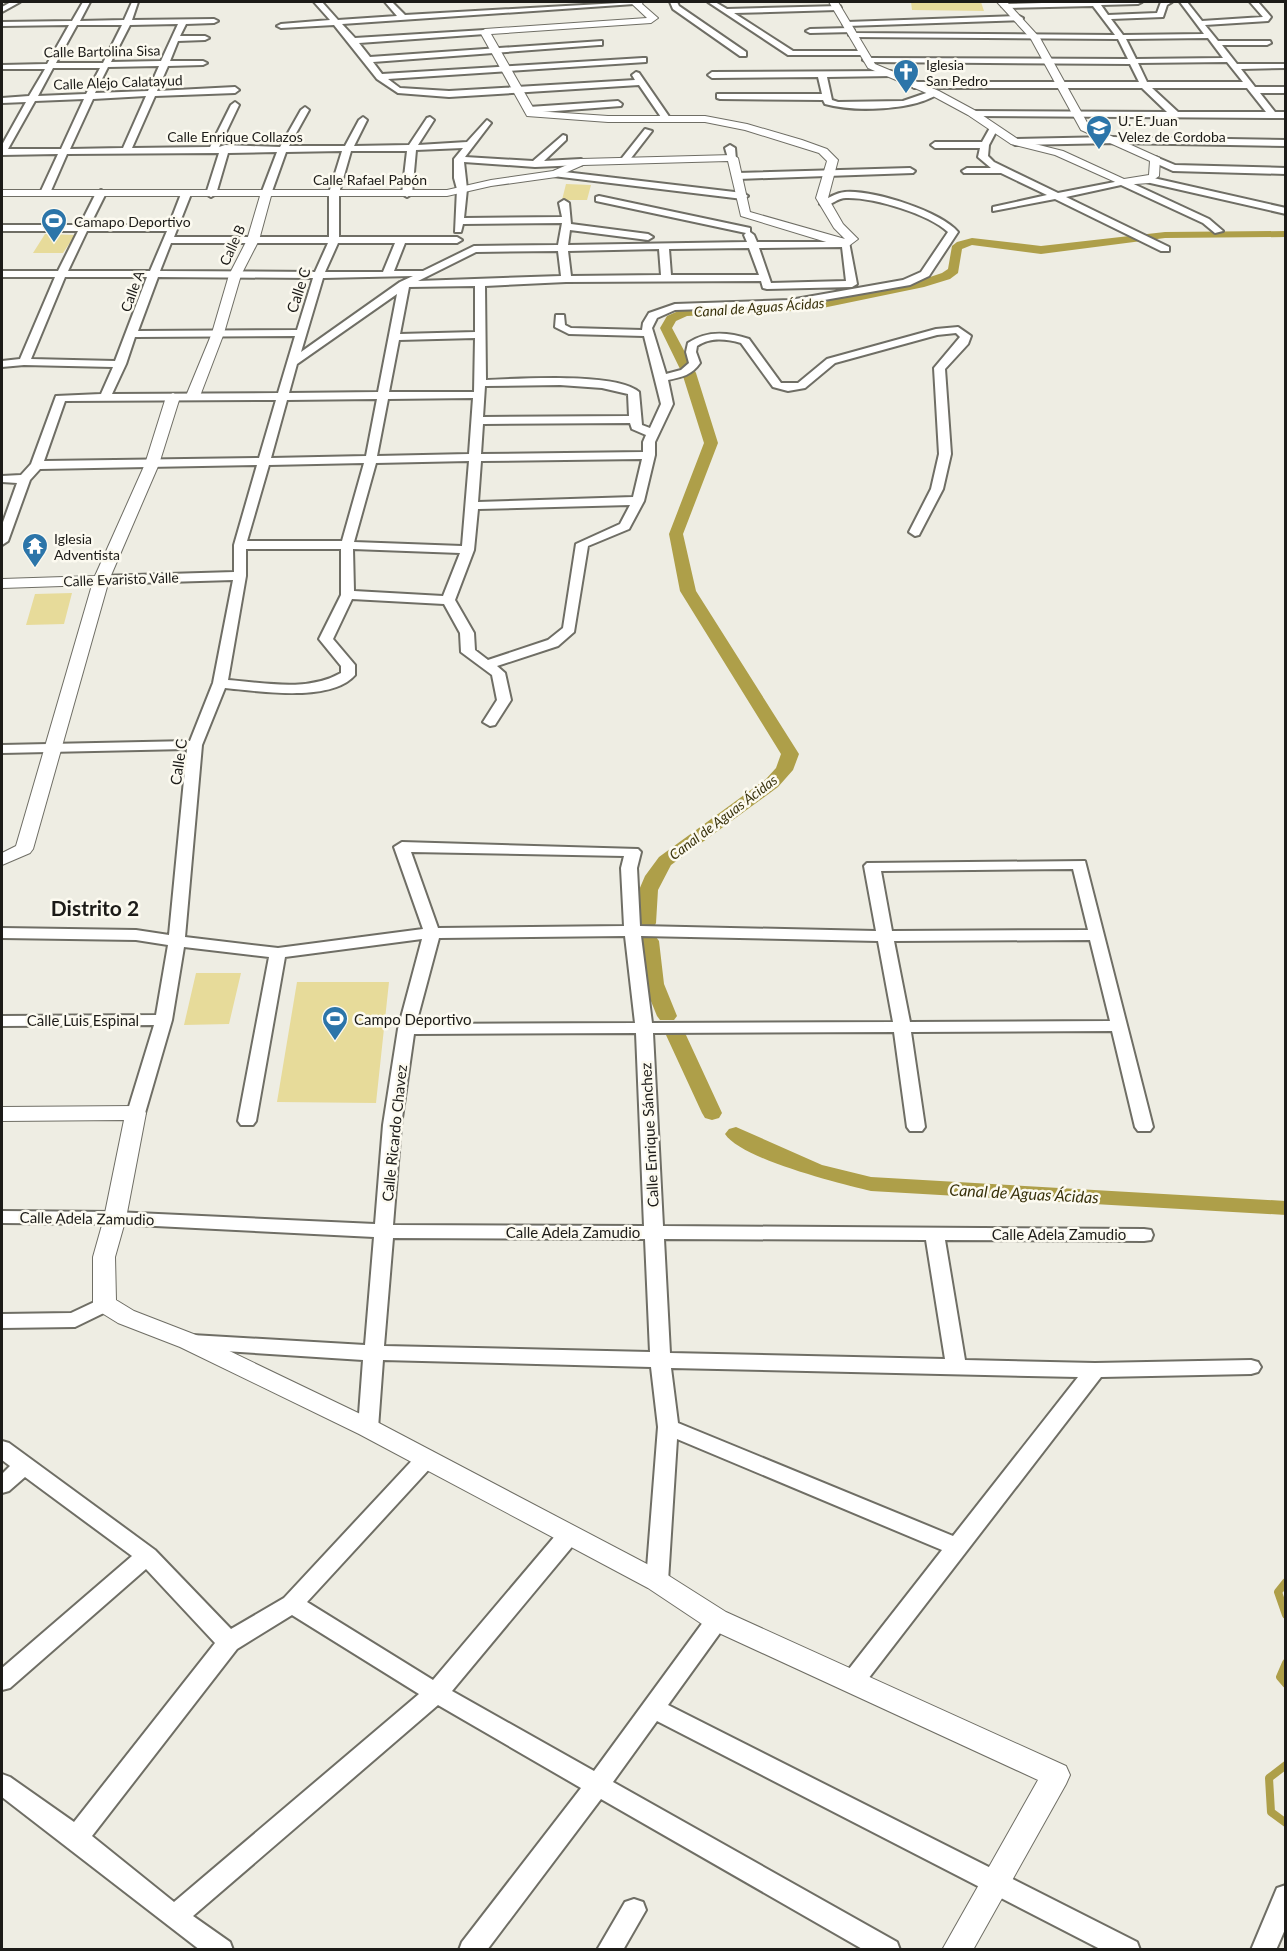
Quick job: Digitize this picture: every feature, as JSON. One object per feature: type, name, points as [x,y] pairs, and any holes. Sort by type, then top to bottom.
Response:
[{"type":"street","points":[[2,10],[16,2]]},
{"type":"street","points":[[2,152],[86,2]]},
{"type":"street","points":[[45,193],[135,2]]},
{"type":"street","points":[[318,2],[353,41],[380,77],[398,90],[411,93],[449,94],[641,82]]},
{"type":"street","points":[[388,2],[403,18]]},
{"type":"street","points":[[460,2],[473,13],[519,89],[531,114],[724,122],[798,142],[833,160],[822,198],[838,226],[852,237],[846,243],[753,244],[661,241],[474,249],[457,247],[462,189],[459,178],[459,159],[468,144],[487,123]]},
{"type":"street","points":[[281,26],[473,13],[516,6],[636,2],[653,18],[648,21],[353,41]]},
{"type":"street","points":[[674,2],[676,7],[743,54]]},
{"type":"street","points":[[711,2],[791,53],[1049,62],[1135,61],[1286,66]]},
{"type":"street","points":[[1004,4],[1137,2]]},
{"type":"street","points":[[1105,16],[1157,12],[1168,2]]},
{"type":"street","points":[[1183,2],[1273,115]]},
{"type":"street","points":[[1200,22],[1266,19],[1267,17],[1254,2]]},
{"type":"street","points":[[1095,3],[1135,61],[1145,86],[1175,114]]},
{"type":"street","points":[[724,11],[836,4],[871,66],[935,93],[972,113],[1015,142],[1059,153],[1206,221],[1218,231]]},
{"type":"street","points":[[1004,4],[1035,38],[1085,128],[1173,168],[1286,171]]},
{"type":"street","points":[[810,31],[1019,18]]},
{"type":"street","points":[[127,150],[167,63],[183,21]]},
{"type":"street","points":[[2,24],[214,21]]},
{"type":"street","points":[[850,30],[1035,38],[1213,39],[1267,43]]},
{"type":"street","points":[[177,39],[205,38]]},
{"type":"street","points":[[368,60],[599,44]]},
{"type":"street","points":[[380,77],[643,60]]},
{"type":"street","points":[[627,62],[666,118]]},
{"type":"street","name":"Calle Bartolina Sisa","points":[[2,67],[203,63]]},
{"type":"street","points":[[712,75],[890,74]]},
{"type":"street","points":[[822,75],[828,102],[838,105],[896,105],[935,93]]},
{"type":"street","points":[[914,85],[1145,86],[1286,90]]},
{"type":"street","name":"Calle Alejo Calatayud","points":[[2,100],[235,90]]},
{"type":"street","points":[[720,96],[827,96]]},
{"type":"street","points":[[529,110],[618,104]]},
{"type":"street","points":[[214,148],[235,105]]},
{"type":"street","name":"Calle B","points":[[193,396],[218,333],[235,275],[253,240],[266,194],[283,149],[305,110]]},
{"type":"street","points":[[972,113],[1286,115]]},
{"type":"street","name":"Calle C","points":[[136,1113],[164,1020],[177,941],[195,745],[220,683],[240,576],[240,545],[301,333],[319,275],[334,241],[334,194],[348,148],[363,120]]},
{"type":"street","points":[[407,194],[412,148],[430,120]]},
{"type":"street","points":[[994,128],[985,145],[983,157],[1002,170],[1055,197],[1165,249]]},
{"type":"street","points":[[625,160],[648,131]]},
{"type":"street","points":[[535,165],[564,138]]},
{"type":"street","points":[[1015,142],[1286,142]]},
{"type":"street","name":"Calle Enrique Collazos","points":[[2,152],[214,148],[412,148],[468,144]]},
{"type":"street","points":[[934,145],[985,145]]},
{"type":"street","points":[[211,194],[225,148]]},
{"type":"street","name":"Calle Rafael Pabón","points":[[2,193],[447,193],[556,174],[581,162],[732,153],[738,176]]},
{"type":"street","points":[[459,159],[535,165],[581,162]]},
{"type":"street","points":[[1149,180],[1154,176],[1156,160]]},
{"type":"street","points":[[967,171],[1002,170]]},
{"type":"street","points":[[846,243],[852,284],[767,286],[747,230],[738,176],[910,171]]},
{"type":"street","points":[[556,174],[743,196]]},
{"type":"street","points":[[996,209],[1122,182],[1149,180],[1286,211]]},
{"type":"street","points":[[24,362],[82,228],[101,193]]},
{"type":"street","name":"Calle A","points":[[105,397],[133,334],[153,275],[170,240],[186,194]]},
{"type":"street","points":[[487,665],[553,643],[569,629],[582,544],[625,526],[638,501],[649,455],[649,441],[667,404],[662,378],[648,333],[648,322],[653,315],[660,310],[675,307],[790,303],[916,279],[925,274],[953,232],[944,225],[886,201],[844,195],[825,204]]},
{"type":"street","points":[[599,200],[747,230]]},
{"type":"street","points":[[564,203],[567,223],[563,246],[566,279]]},
{"type":"street","points":[[745,214],[846,243]]},
{"type":"street","points":[[459,221],[567,223],[661,241]]},
{"type":"street","points":[[2,228],[174,228]]},
{"type":"street","points":[[170,240],[457,240]]},
{"type":"street","points":[[387,275],[401,240]]},
{"type":"street","points":[[661,241],[666,278]]},
{"type":"street","points":[[294,362],[404,284],[474,249]]},
{"type":"street","points":[[2,274],[387,275],[426,272]]},
{"type":"street","points":[[404,284],[566,279],[765,278]]},
{"type":"street","points":[[448,600],[468,550],[479,421],[480,283]]},
{"type":"street","points":[[220,683],[291,689],[339,683],[348,675],[348,665],[326,639],[348,595],[347,545],[370,459],[404,284]]},
{"type":"street","points":[[560,317],[560,327],[569,331],[648,333]]},
{"type":"street","points":[[662,378],[693,368],[695,363],[691,352],[692,345],[713,336],[745,341],[777,385],[788,388],[801,386],[831,361],[936,332],[958,330],[966,336],[964,342],[939,368],[945,454],[937,489],[915,532]]},
{"type":"street","points":[[133,334],[301,333]]},
{"type":"street","points":[[393,337],[481,335]]},
{"type":"street","points":[[2,379],[6,364],[24,362],[121,364]]},
{"type":"street","points":[[2,541],[24,479],[37,465],[60,398],[383,396],[599,384],[623,387],[633,392],[636,427],[653,434]]},
{"type":"street","points":[[2,860],[24,849],[101,580],[152,464],[173,397]]},
{"type":"street","points":[[479,421],[635,419]]},
{"type":"street","points":[[37,465],[649,455]]},
{"type":"street","points":[[2,479],[24,479]]},
{"type":"street","points":[[472,506],[638,501]]},
{"type":"street","points":[[240,545],[347,545],[468,550]]},
{"type":"street","name":"Calle Evaristo Valle","points":[[2,583],[240,576]]},
{"type":"street","points":[[348,595],[448,600]]},
{"type":"street","points":[[448,600],[467,633],[468,652],[498,673],[504,700],[490,722]]},
{"type":"street","points":[[2,749],[195,745]]},
{"type":"street","name":"Calle Enrique Sánchez","points":[[432,933],[402,847],[633,852],[629,868],[632,932],[644,1026],[660,1360],[668,1427],[657,1581]]},
{"type":"street","points":[[916,1127],[887,936],[872,866],[1080,864],[1144,1127]]},
{"type":"street","points":[[2,933],[135,935],[278,953],[432,933],[1097,935]]},
{"type":"street","name":"Calle Ricardo Chavez","points":[[368,1428],[392,1125],[406,1029],[432,933]]},
{"type":"street","points":[[247,1121],[278,953]]},
{"type":"street","name":"Calle Luis Espinal","points":[[2,1021],[164,1020]]},
{"type":"street","points":[[406,1029],[644,1026],[1119,1026]]},
{"type":"street","points":[[2,1114],[136,1113],[115,1218],[104,1257],[105,1304]]},
{"type":"street","name":"Calle Adela Zamudio","points":[[2,1217],[115,1218],[384,1231],[1144,1234]]},
{"type":"street","points":[[934,1234],[956,1366]]},
{"type":"street","points":[[2,1321],[75,1320],[105,1304]]},
{"type":"street","points":[[105,1304],[126,1317],[188,1341],[368,1428],[568,1536],[657,1581],[717,1620],[853,1680],[1056,1775],[957,1950]]},
{"type":"street","points":[[188,1341],[375,1353],[660,1360],[1095,1370],[1251,1367]]},
{"type":"street","points":[[853,1680],[1095,1370]]},
{"type":"street","points":[[668,1427],[957,1547]]},
{"type":"street","points":[[2,1449],[147,1556],[229,1642]]},
{"type":"street","points":[[76,1838],[229,1642],[292,1604],[426,1459]]},
{"type":"street","points":[[2,1485],[25,1466]]},
{"type":"street","points":[[174,1917],[436,1693],[568,1536]]},
{"type":"street","points":[[2,1682],[147,1556]]},
{"type":"street","points":[[292,1604],[436,1693],[888,1950]]},
{"type":"street","points":[[471,1950],[597,1785],[717,1620]]},
{"type":"street","points":[[653,1708],[1128,1950]]},
{"type":"street","points":[[2,1784],[76,1838],[174,1917],[221,1950]]},
{"type":"street","points":[[1263,1950],[1286,1896]]},
{"type":"street","points":[[609,1950],[634,1910]]},
{"type":"shaded area","points":[[911,2],[981,2],[984,11],[912,10]]},
{"type":"shaded area","points":[[566,184],[591,185],[587,200],[562,200]]},
{"type":"shaded area","name":"Camapo Deportivo","points":[[45,234],[75,235],[63,253],[33,253]]},
{"type":"shaded area","points":[[72,593],[64,624],[26,625],[35,594]]},
{"type":"shaded area","points":[[196,973],[241,973],[229,1024],[184,1025]]},
{"type":"shaded area","name":"Campo Deportivo","points":[[297,982],[389,982],[376,1103],[277,1102]]},
{"type":"waterway","name":"Canal de Aguas Ácidas","points":[[647,923],[648,890],[665,861],[772,783],[784,770],[790,754],[688,591],[676,534],[711,443],[689,373],[666,328],[671,319],[685,312],[813,306],[920,284],[946,276],[954,270],[956,248],[972,241],[1041,250],[1165,235],[1286,234]]},
{"type":"waterway","name":"Canal de Aguas Ácidas","points":[[649,941],[654,984],[667,1016]]},
{"type":"waterway","name":"Canal de Aguas Ácidas","points":[[676,1035],[712,1113]]},
{"type":"waterway","name":"Canal de Aguas Ácidas","points":[[736,1134],[742,1139],[816,1171],[871,1184],[1286,1208]]},
{"type":"waterway","points":[[1286,1582],[1278,1592],[1286,1615]]},
{"type":"waterway","points":[[1286,1663],[1280,1677],[1286,1684]]},
{"type":"waterway","points":[[1286,1765],[1269,1778],[1271,1812],[1286,1823]]},
{"type":"place","name":"Iglesia San Pedro","points":[[906,95]]},
{"type":"place","name":"U. E. Juan Velez de Cordoba","points":[[1099,151]]},
{"type":"place","name":"Camapo Deportivo","points":[[54,244]]},
{"type":"place","name":"Iglesia Adventista","points":[[35,569]]},
{"type":"place","name":"Campo Deportivo","points":[[335,1042]]},
{"type":"district","name":"Distrito 2","points":[[95,907]]}]
